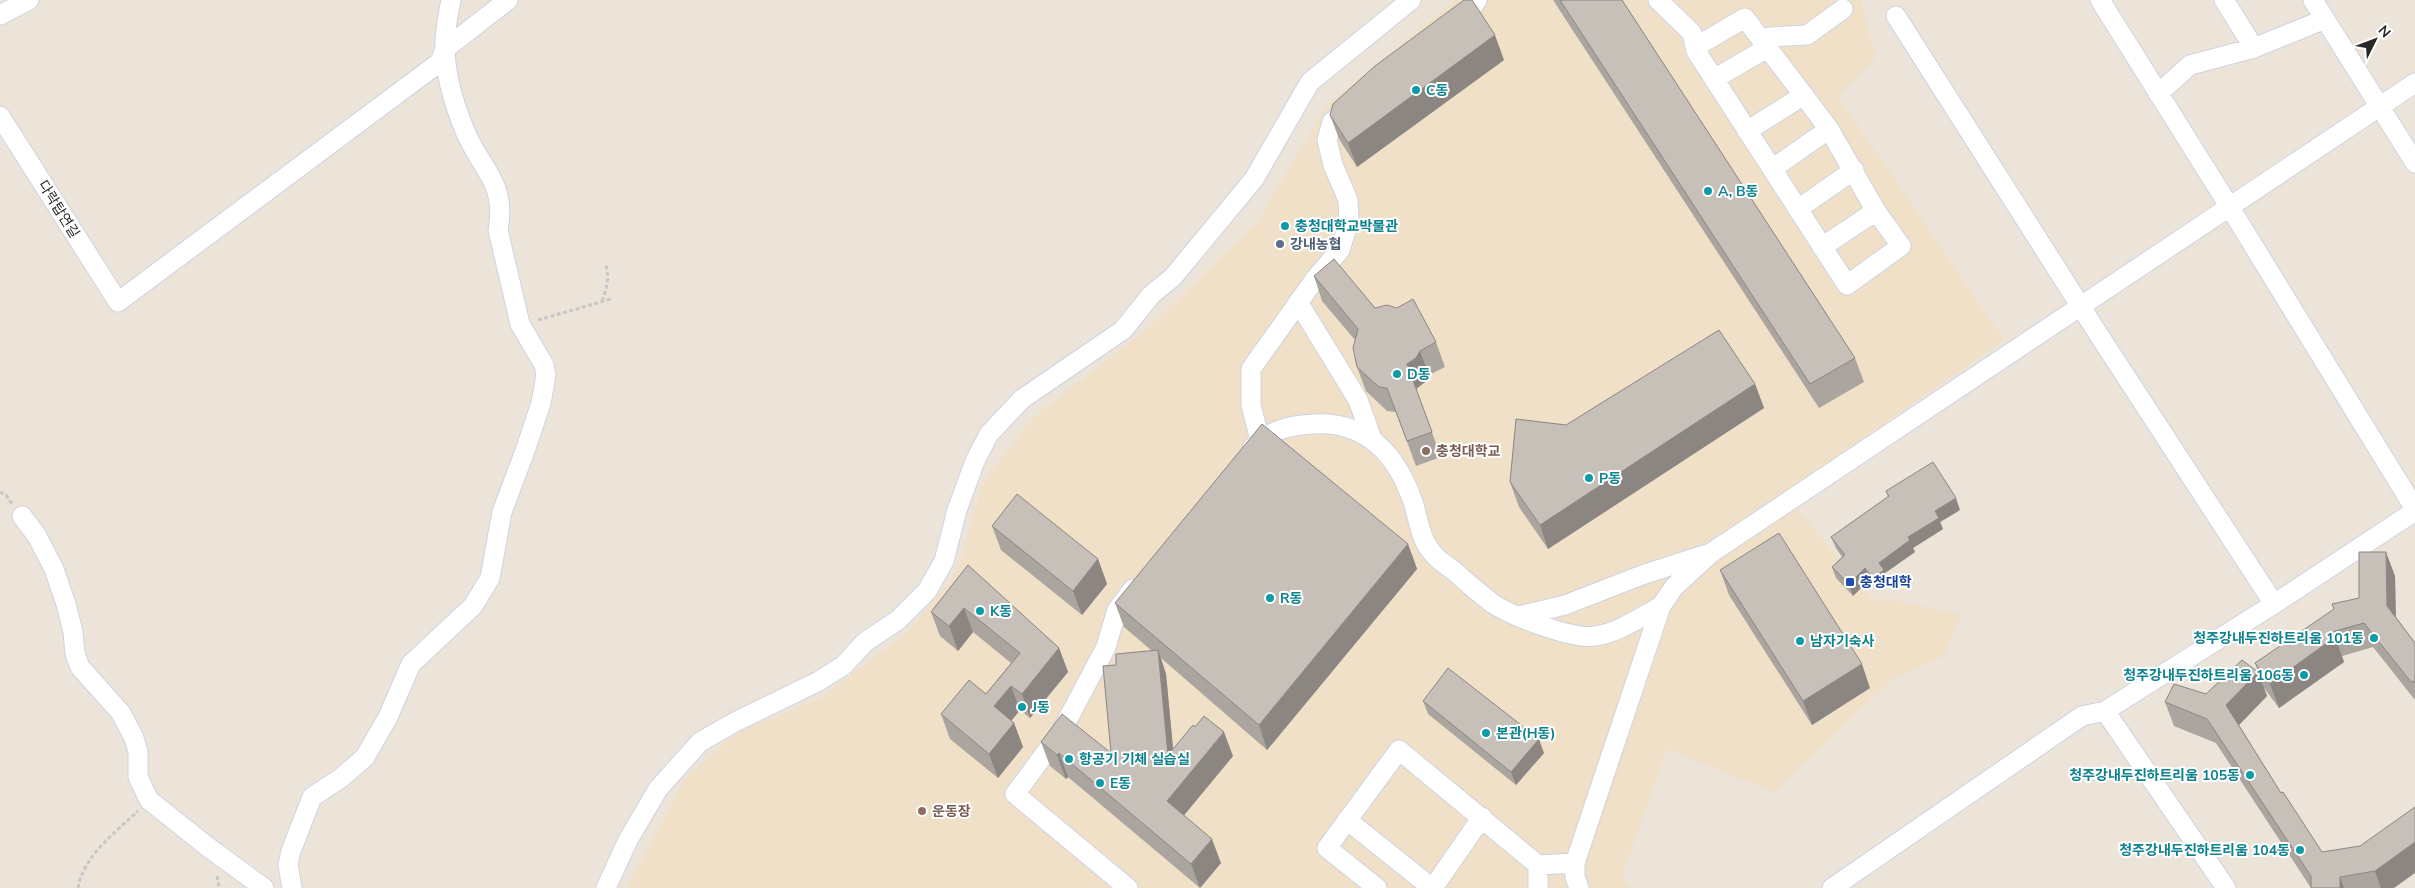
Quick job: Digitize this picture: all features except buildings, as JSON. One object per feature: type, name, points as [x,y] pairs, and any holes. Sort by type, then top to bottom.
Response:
[{"type":"street","points":[[0,15],[29,0]]},
{"type":"street","points":[[292,888],[289,878],[290,858],[312,798],[341,778],[365,756],[388,717],[412,664],[473,606],[490,578],[502,512],[541,403],[546,375],[544,365],[520,324],[498,230],[501,218],[497,188],[466,134],[459,116],[445,49],[451,0]]},
{"type":"street","points":[[445,49],[508,0]]},
{"type":"street","points":[[606,888],[628,840],[658,789],[700,742],[715,732],[819,681],[844,665],[865,642],[898,620],[927,591],[944,561],[957,510],[975,462],[990,434],[1022,399],[1123,330],[1151,296],[1173,277],[1254,179],[1310,82],[1411,0]]},
{"type":"street","points":[[1444,33],[1465,17],[1477,0]]},
{"type":"street","points":[[1658,0],[1692,33],[1695,48],[1714,79],[1847,285],[1901,246],[1876,211],[1829,129],[1745,18],[1695,48]]},
{"type":"street","points":[[1832,888],[2082,716],[2105,711],[2274,604],[2415,510],[2229,206],[2100,0]]},
{"type":"street","points":[[2224,0],[2254,48]]},
{"type":"street","points":[[2313,0],[2415,164]]},
{"type":"street","points":[[1714,79],[1767,48],[1770,37],[1807,35],[1843,9]]},
{"type":"street","points":[[1896,16],[2080,306],[2274,604]]},
{"type":"street","points":[[2158,94],[2190,65],[2254,48],[2325,19]]},
{"type":"street","name":"다락탑연길","points":[[0,116],[118,302],[440,62],[445,49]]},
{"type":"street","points":[[1579,888],[1575,877],[1575,863],[1661,606],[1674,587],[1711,553],[2415,83]]},
{"type":"street","points":[[1260,440],[1251,405],[1251,369],[1298,302],[1340,250],[1349,221],[1348,200],[1333,165],[1327,140],[1332,122],[1364,94]]},
{"type":"street","points":[[1747,131],[1804,95]]},
{"type":"street","points":[[1772,169],[1829,129]]},
{"type":"street","points":[[1798,209],[1854,170]]},
{"type":"street","points":[[1822,247],[1876,211]]},
{"type":"street","points":[[1298,302],[1358,400],[1372,439]]},
{"type":"street","points":[[1239,462],[1260,440],[1278,429],[1299,424],[1323,423],[1352,430],[1372,439],[1384,450],[1405,481],[1424,538],[1431,552],[1493,604],[1518,616],[1577,637],[1596,636],[1620,628],[1661,606]]},
{"type":"street","points":[[22,516],[37,536],[54,570],[66,604],[73,632],[74,654],[80,667],[121,713],[134,738],[138,752],[138,777],[149,800],[264,888]]},
{"type":"street","points":[[1518,616],[1560,606],[1642,575],[1711,553]]},
{"type":"street","points":[[1118,885],[1015,794],[1061,732],[1106,648],[1117,610],[1144,576]]},
{"type":"street","points":[[1558,630],[1554,624],[1554,618],[1560,606]]},
{"type":"street","points":[[2105,711],[2226,888]]},
{"type":"street","points":[[1377,888],[1327,848],[1399,750],[1538,864],[1575,863]]},
{"type":"street","points":[[1347,820],[1432,888],[1482,817]]},
{"type":"street","points":[[1538,864],[1538,888]]},
{"type":"path","points":[[602,301],[608,284],[608,272],[605,263]]},
{"type":"path","points":[[520,324],[611,299]]},
{"type":"path","points":[[78,888],[82,872],[90,858],[149,800]]},
{"type":"shaded area","name":"충청대학교","points":[[1455,0],[1861,0],[1876,57],[1838,96],[2004,340],[1784,493],[1872,599],[1898,601],[1961,615],[1945,655],[1891,680],[1775,792],[1667,749],[1622,876],[1632,888],[627,888],[686,777],[741,731],[819,699],[909,631],[951,579],[963,555],[982,484],[1033,418],[1152,325],[1257,222],[1327,105]]},
{"type":"place","name":"C동","points":[[1416,90]]},
{"type":"place","name":"A, B동","points":[[1708,191]]},
{"type":"place","name":"충청대학교박물관","points":[[1285,226]]},
{"type":"place","name":"강내농협","points":[[1280,244]]},
{"type":"place","name":"D동","points":[[1397,374]]},
{"type":"place","name":"충청대학교","points":[[1426,451]]},
{"type":"place","name":"P동","points":[[1589,478]]},
{"type":"place","name":"충청대학","points":[[1850,582]]},
{"type":"place","name":"R동","points":[[1270,598]]},
{"type":"place","name":"K동","points":[[980,611]]},
{"type":"place","name":"청주강내두진하트리움 101동","points":[[2374,638]]},
{"type":"place","name":"남자기숙사","points":[[1800,641]]},
{"type":"place","name":"청주강내두진하트리움 106동","points":[[2304,675]]},
{"type":"place","name":"J동","points":[[1022,707]]},
{"type":"place","name":"본관(H동)","points":[[1486,733]]},
{"type":"place","name":"항공기 기체 실습실","points":[[1069,759]]},
{"type":"place","name":"청주강내두진하트리움 105동","points":[[2250,775]]},
{"type":"place","name":"E동","points":[[1100,783]]},
{"type":"place","name":"운동장","points":[[922,811]]},
{"type":"place","name":"청주강내두진하트리움 104동","points":[[2300,850]]}]
